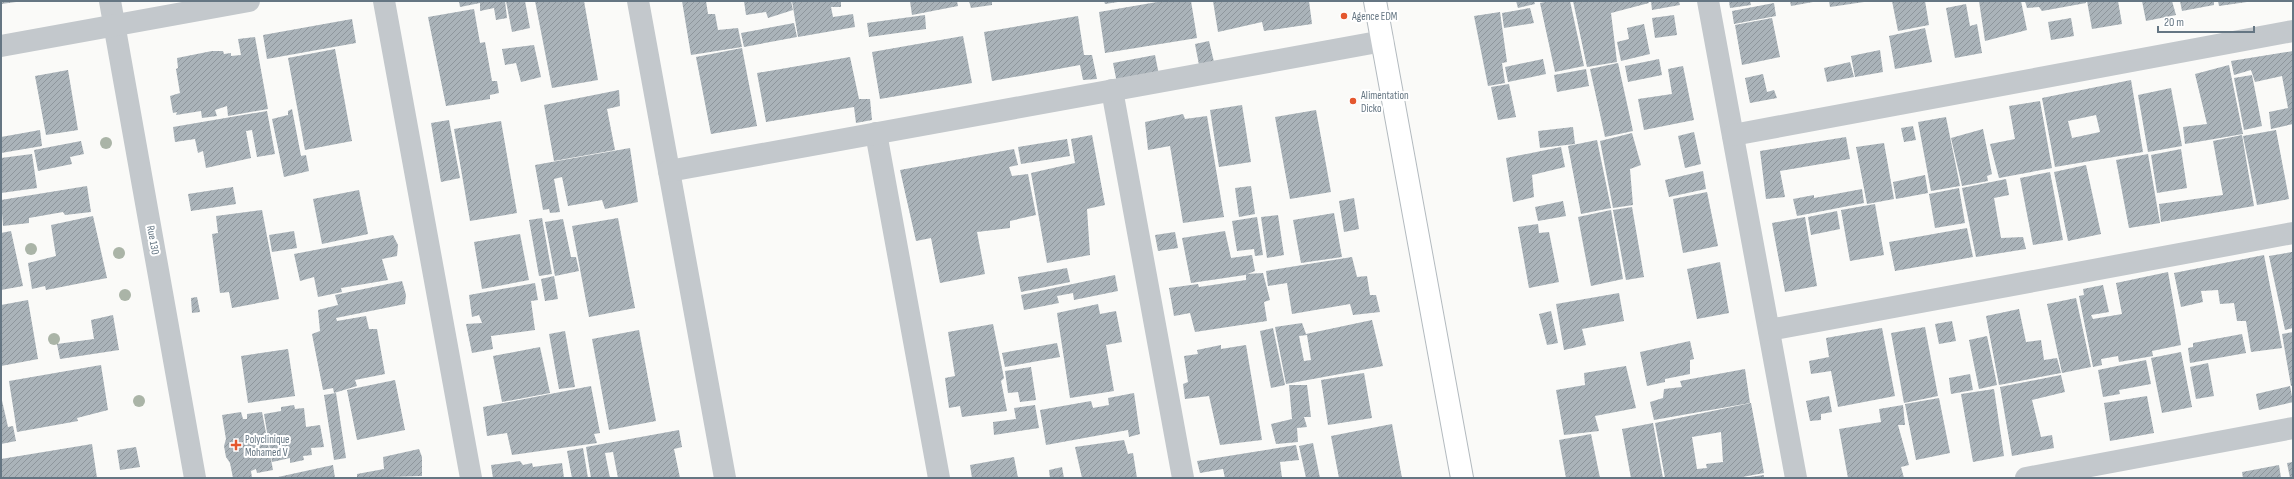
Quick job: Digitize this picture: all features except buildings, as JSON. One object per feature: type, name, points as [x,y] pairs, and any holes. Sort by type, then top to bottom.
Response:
[{"type":"main road","points":[[1375,1],[1462,478]]},
{"type":"street","name":"Rue 130","points":[[110,1],[195,478]]},
{"type":"street","points":[[1,46],[249,1]]},
{"type":"street","points":[[384,1],[471,478]]},
{"type":"street","points":[[638,1],[725,478]]},
{"type":"street","points":[[1708,1],[1796,478]]},
{"type":"street","points":[[1733,135],[2293,31]]},
{"type":"street","points":[[669,170],[1383,41]]},
{"type":"street","points":[[1112,90],[1183,478]]},
{"type":"street","points":[[876,133],[939,478]]},
{"type":"street","points":[[1769,330],[2293,233]]},
{"type":"street","points":[[2026,478],[2293,428]]},
{"type":"place","name":"Agence EDM","points":[[1344,16]]},
{"type":"place","name":"Alimentation Dicko","points":[[1353,101]]},
{"type":"place","name":"Polyclinique Mohamed V","points":[[236,445]]}]
